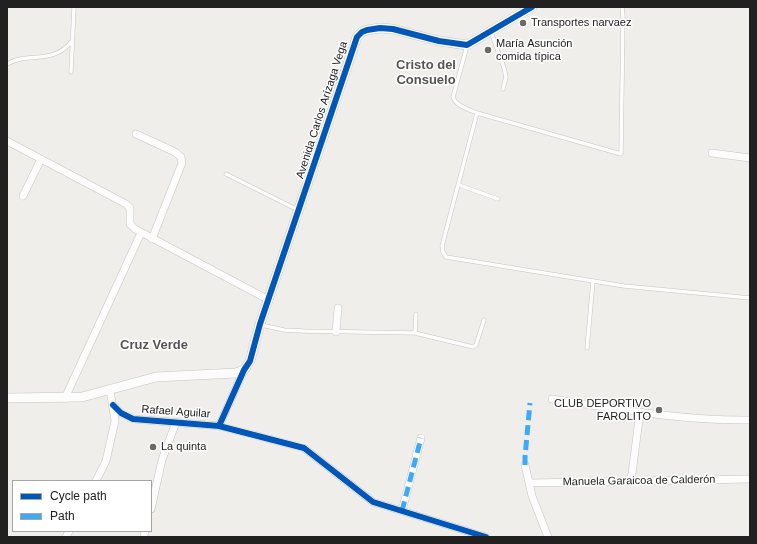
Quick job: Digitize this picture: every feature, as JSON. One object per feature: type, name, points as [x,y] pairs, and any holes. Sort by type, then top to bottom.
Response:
[{"type":"street","points":[[467,45],[532,7]]},
{"type":"street","name":"Avenida Carlos Arízaga Vega","points":[[244,370],[250,361],[260,324],[357,37],[362,32],[367,30],[380,28],[393,29],[439,41],[467,45]]},
{"type":"street","points":[[136,134],[175,152],[181,157],[182,163],[152,239]]},
{"type":"street","points":[[7,141],[126,204],[130,208],[130,224],[135,229],[269,300]]},
{"type":"street","points":[[712,153],[750,158]]},
{"type":"street","points":[[23,196],[41,159]]},
{"type":"street","points":[[65,398],[140,232]]},
{"type":"street","points":[[336,332],[338,308]]},
{"type":"street","points":[[7,398],[82,397],[156,377],[236,372],[244,370]]},
{"type":"street","points":[[219,426],[244,370]]},
{"type":"street","points":[[96,480],[106,461],[116,421],[110,390]]},
{"type":"street","points":[[552,399],[640,412],[728,420],[750,420]]},
{"type":"street","name":"Rafael Aguilar","points":[[113,405],[121,413],[133,419],[219,426],[304,448],[373,502],[486,537]]},
{"type":"street","points":[[631,480],[640,412]]},
{"type":"street","points":[[152,505],[162,460],[176,422]]},
{"type":"street","points":[[402,511],[421,438]]},
{"type":"street","points":[[525,465],[532,496],[548,537]]},
{"type":"street","name":"Manuela Garaicoa de Calderón","points":[[529,483],[750,479]]},
{"type":"lane","points":[[71,72],[74,7]]},
{"type":"lane","points":[[467,45],[453,97],[457,104],[477,113],[621,154],[622,7]]},
{"type":"lane","points":[[491,31],[506,77],[503,89]]},
{"type":"lane","points":[[7,64],[15,60],[54,55],[62,51],[72,41]]},
{"type":"lane","points":[[477,113],[442,246],[446,257],[624,286],[750,298]]},
{"type":"lane","points":[[226,174],[299,210]]},
{"type":"lane","points":[[459,185],[498,199]]},
{"type":"lane","points":[[587,348],[593,281]]},
{"type":"lane","points":[[415,333],[416,314]]},
{"type":"lane","points":[[260,324],[284,330],[415,333],[473,347],[476,345],[484,320]]},
{"type":"marked path","points":[[525,465],[530,403]]},
{"type":"marked path","points":[[402,511],[421,438]]},
{"type":"cycle path","points":[[219,426],[244,370],[250,361],[260,324],[357,37],[362,32],[367,30],[380,28],[393,29],[439,41],[467,45],[532,7]]},
{"type":"cycle path","points":[[113,405],[121,413],[133,419],[219,426],[304,448],[373,502],[486,537]]},
{"type":"place","name":"Transportes narvaez","points":[[523,23]]},
{"type":"place","name":"María Asunción comida típica","points":[[488,50]]},
{"type":"place","name":"CLUB DEPORTIVO FAROLITO","points":[[659,410]]},
{"type":"place","name":"La quinta","points":[[153,447]]},
{"type":"district","name":"Cristo del Consuelo","points":[[426,72]]},
{"type":"district","name":"Cruz Verde","points":[[154,345]]}]
